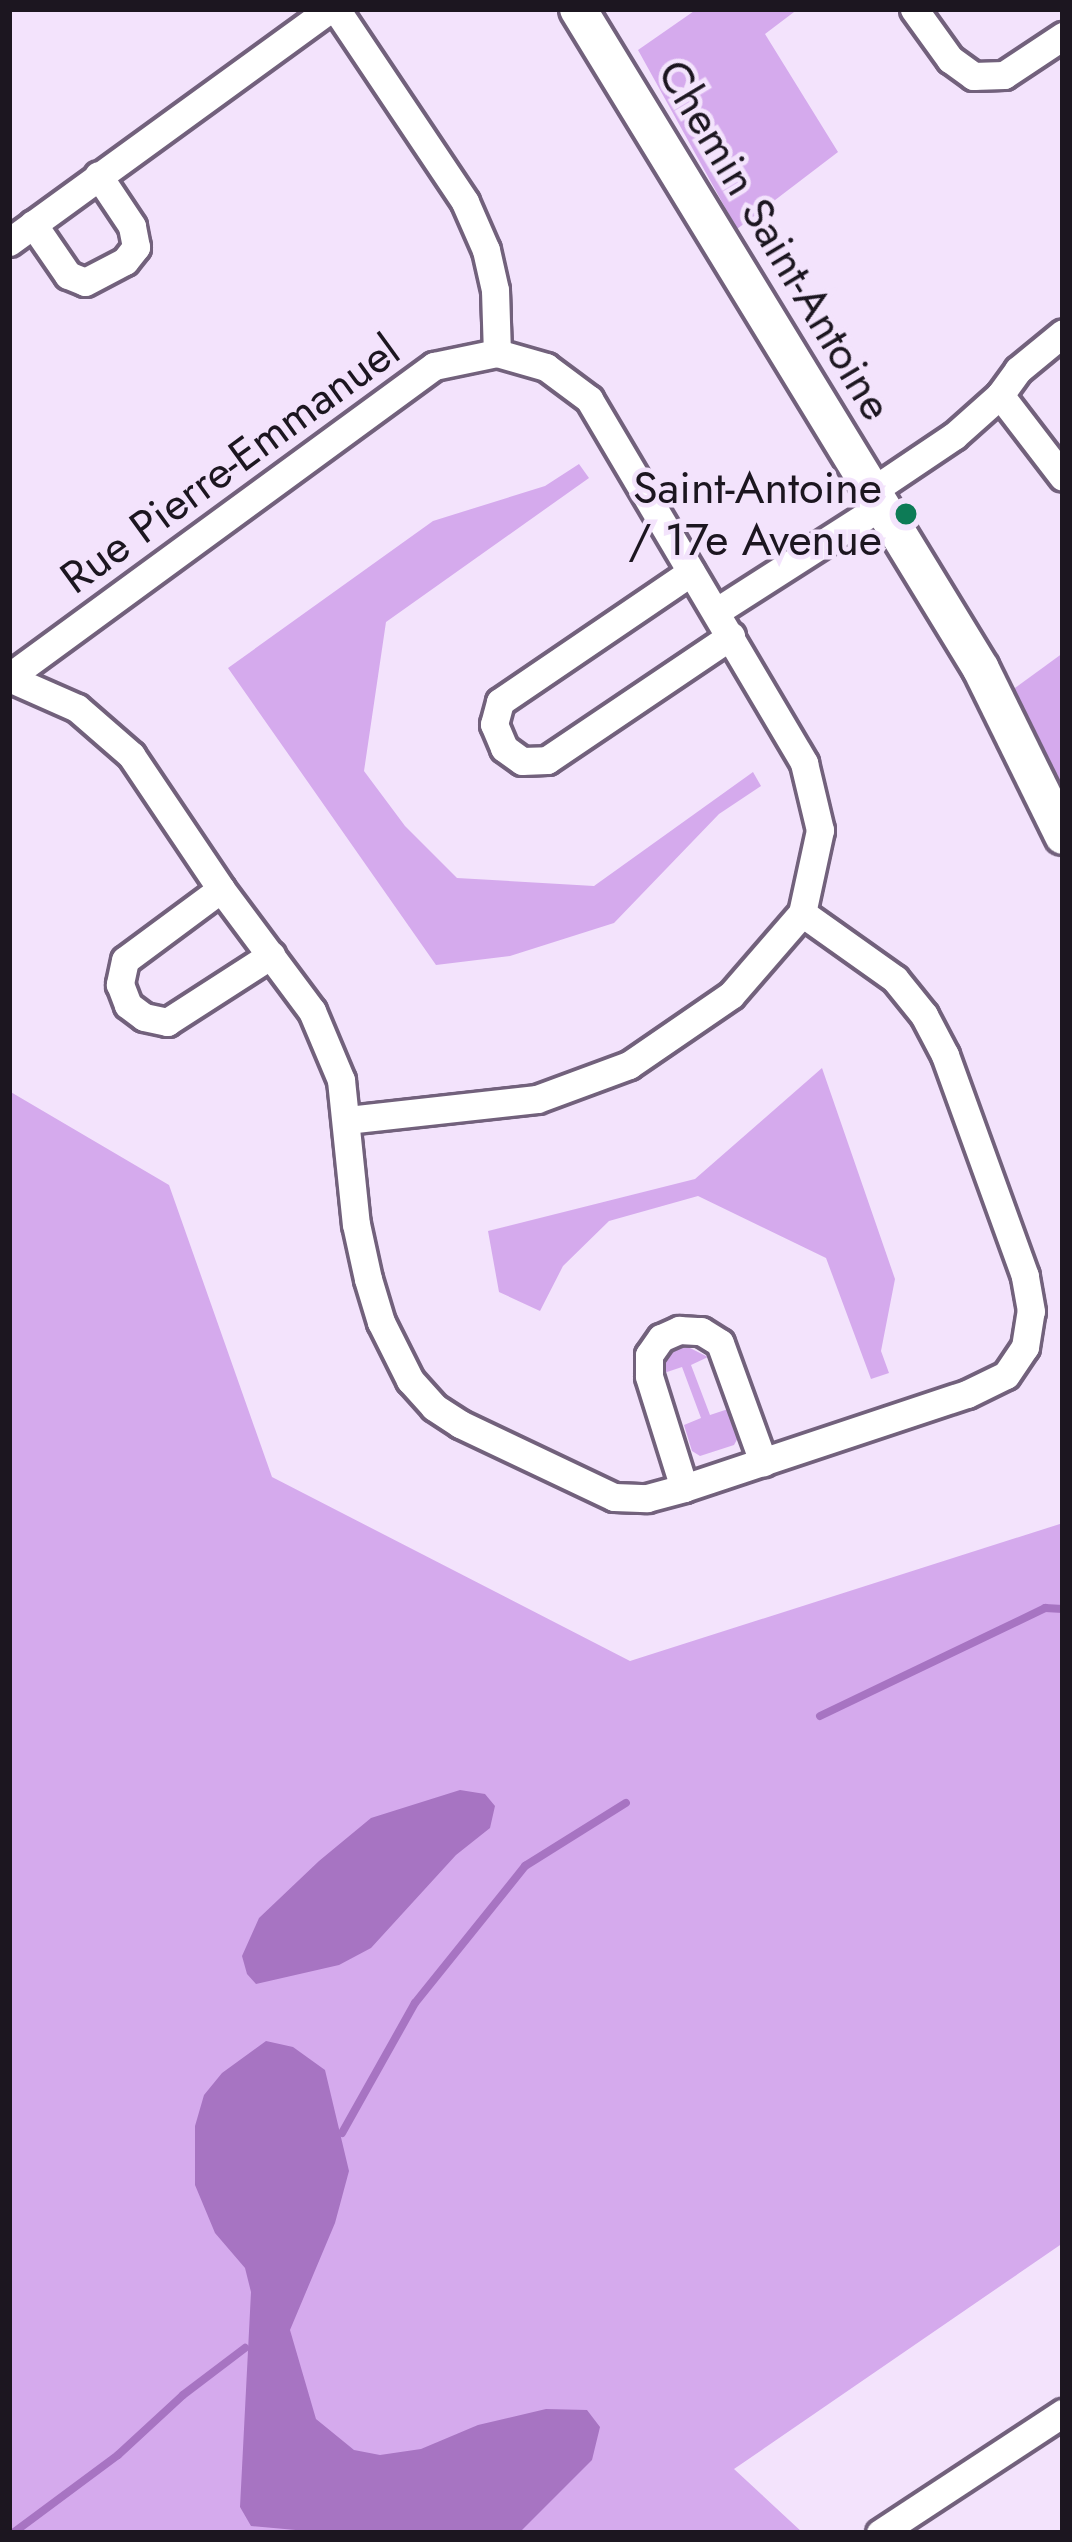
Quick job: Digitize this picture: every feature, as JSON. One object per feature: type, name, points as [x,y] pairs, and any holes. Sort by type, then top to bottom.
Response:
[{"type":"street","points":[[9,242],[333,9],[465,202],[486,250],[495,290],[497,353],[546,367],[589,399],[804,763],[817,799],[815,869],[802,913],[731,995],[629,1065],[537,1099],[348,1120]]},
{"type":"street","name":"Chemin Saint-Antoine","points":[[578,9],[981,669],[1063,836]]},
{"type":"street","points":[[914,9],[950,58],[973,76],[1004,75],[1063,36]]},
{"type":"street","points":[[33,224],[68,275],[85,282],[125,262],[136,247],[133,226],[98,176]]},
{"type":"street","points":[[691,572],[500,702],[494,724],[503,748],[522,760],[547,760],[724,624],[954,436],[1000,395],[1018,370],[1058,348]]},
{"type":"street","name":"Rue Pierre-Emmanuel","points":[[9,678],[434,366],[497,353]]},
{"type":"street","points":[[1000,395],[1063,476]]},
{"type":"street","points":[[9,678],[77,708],[131,754],[330,1046],[348,1120],[356,1224],[375,1300],[393,1351],[434,1407],[574,1483],[614,1497],[647,1498],[685,1488],[968,1394],[1006,1375],[1025,1347],[1031,1311],[1025,1276],[946,1055],[924,1015],[895,979],[802,913]]},
{"type":"street","points":[[220,889],[125,960],[120,984],[128,1004],[144,1017],[167,1022],[271,955]]},
{"type":"street","points":[[685,1488],[650,1376],[650,1355],[661,1338],[679,1330],[701,1331],[720,1343],[763,1462]]},
{"type":"street","points":[[880,2533],[1063,2413]]},
{"type":"shaded area","points":[[697,9],[798,9],[765,34],[838,152],[737,229],[638,50]]},
{"type":"shaded area","points":[[579,464],[589,478],[386,622],[364,771],[405,826],[457,878],[594,886],[753,772],[761,786],[719,814],[614,923],[510,956],[436,965],[228,668],[433,521],[545,486]]},
{"type":"shaded area","points":[[1063,653],[1063,836],[986,709]]},
{"type":"shaded area","points":[[822,1068],[895,1279],[881,1351],[889,1373],[871,1379],[826,1258],[698,1196],[609,1221],[563,1266],[540,1311],[499,1292],[488,1231],[695,1179]]},
{"type":"shaded area","points":[[9,1091],[169,1185],[272,1477],[630,1661],[1063,1523],[1063,2243],[734,2469],[803,2533],[9,2533]]},
{"type":"shaded area","points":[[682,1344],[708,1357],[691,1365],[710,1415],[728,1409],[739,1436],[734,1445],[700,1456],[692,1451],[684,1425],[701,1418],[682,1367],[664,1373],[665,1357]]},
{"type":"shaded area","points":[[460,1790],[485,1794],[495,1806],[490,1828],[456,1855],[371,1948],[339,1965],[256,1984],[242,1956],[259,1918],[371,1818]]},
{"type":"shaded area","points":[[266,2041],[293,2047],[325,2070],[349,2171],[335,2223],[290,2330],[316,2419],[354,2450],[380,2455],[421,2449],[478,2425],[546,2409],[587,2410],[600,2427],[592,2460],[519,2533],[329,2533],[251,2526],[240,2507],[251,2292],[245,2268],[215,2233],[195,2185],[195,2126],[204,2095],[222,2073]]},
{"type":"waterway","points":[[820,1716],[1045,1608],[1063,1609]]},
{"type":"waterway","points":[[342,2133],[415,2003],[525,1866],[626,1803]]},
{"type":"waterway","points":[[13,2533],[118,2455],[183,2395],[245,2348]]},
{"type":"place","name":"Saint-Antoine / 17e Avenue","points":[[906,514]]}]
